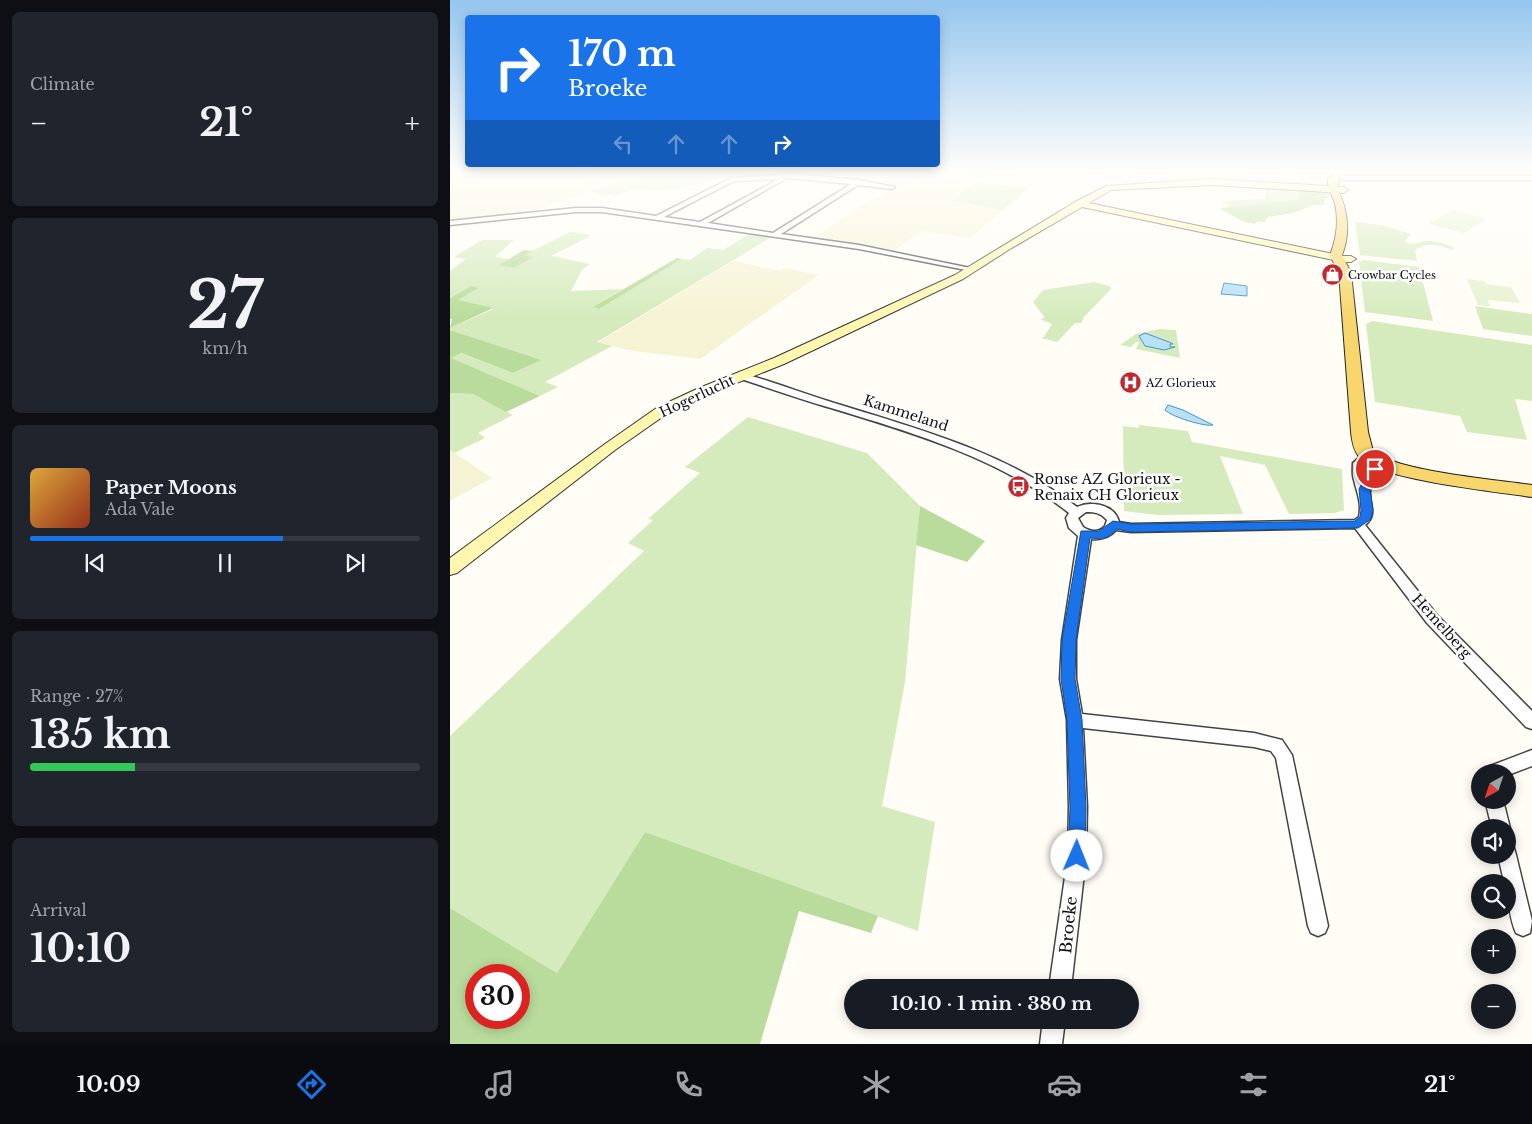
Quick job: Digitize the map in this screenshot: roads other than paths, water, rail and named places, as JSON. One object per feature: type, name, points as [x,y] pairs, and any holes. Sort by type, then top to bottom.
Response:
[{"type":"main road","points":[[1341,221],[1361,443],[1374,460],[1409,471],[1532,491]]},
{"type":"street","points":[[450,223],[473,221]]},
{"type":"street","points":[[676,221],[859,247],[971,269]]},
{"type":"street","points":[[701,224],[707,221]]},
{"type":"street","points":[[774,235],[797,221]]},
{"type":"street","name":"Hogerlucht","points":[[450,568],[652,417],[704,391],[857,325],[936,288],[1050,221]]},
{"type":"street","points":[[1159,221],[1344,259]]},
{"type":"street","name":"Kammeland","points":[[741,376],[930,435],[1004,468],[1054,496],[1076,512]]},
{"type":"street","points":[[1364,489],[1374,460]]},
{"type":"street","points":[[1113,525],[1131,528],[1352,525],[1365,519],[1367,510],[1364,489],[1359,479],[1359,463],[1374,460]]},
{"type":"street","points":[[1088,508],[1102,510],[1112,517],[1113,525],[1110,531],[1100,535],[1085,534],[1072,525],[1072,518],[1076,512],[1088,508]]},
{"type":"street","name":"Hemelberg","points":[[1352,525],[1432,619],[1532,722]]},
{"type":"street","name":"Broeke","points":[[1061,979],[1077,856],[1078,808],[1075,720],[1068,679],[1069,640],[1085,534]]},
{"type":"street","points":[[1075,720],[1254,740],[1276,745],[1284,755],[1318,926]]},
{"type":"street","points":[[1516,764],[1532,758]]},
{"type":"street","points":[[1509,864],[1523,926]]},
{"type":"street","points":[[1051,1044],[1053,1029]]},
{"type":"water","points":[[1224,283],[1247,286],[1247,296],[1221,294]]},
{"type":"water","points":[[1145,333],[1173,344],[1170,344],[1170,347],[1175,347],[1164,350],[1145,346],[1139,336]]},
{"type":"water","points":[[1168,405],[1183,410],[1213,425],[1196,423],[1174,416],[1165,410]]},
{"type":"place","name":"Crowbar Cycles","points":[[1332,275]]},
{"type":"place","name":"AZ Glorieux","points":[[1130,383]]},
{"type":"place","name":"Ronse AZ Glorieux - Renaix CH Glorieux","points":[[1018,487]]}]
